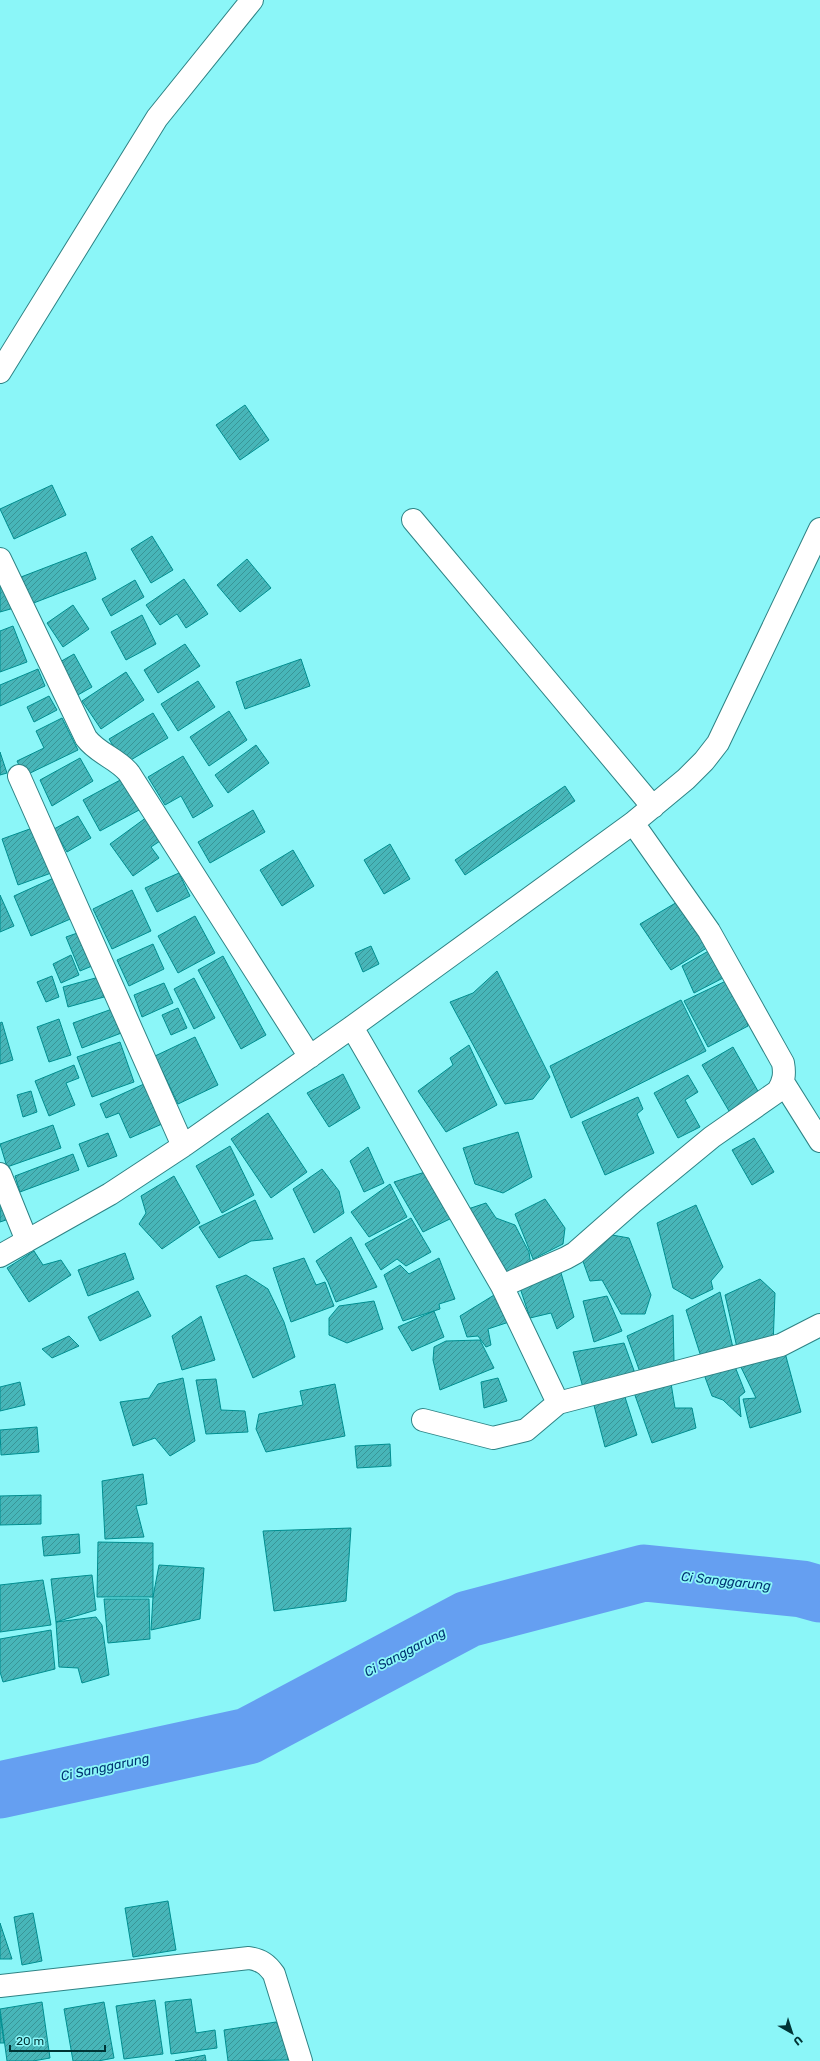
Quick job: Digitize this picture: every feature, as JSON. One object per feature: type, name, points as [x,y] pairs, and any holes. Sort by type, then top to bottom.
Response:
[{"type":"street","points":[[0,372],[157,118],[252,0]]},
{"type":"street","points":[[413,520],[653,807]]},
{"type":"street","points":[[0,1256],[110,1194],[182,1146],[352,1027],[633,823],[686,780],[718,743],[820,529]]},
{"type":"street","points":[[0,559],[86,738],[93,747],[121,763],[129,773],[310,1057]]},
{"type":"street","points":[[19,776],[182,1146]]},
{"type":"street","points":[[502,1286],[566,1258],[583,1247],[633,1202],[712,1137],[778,1091],[783,1082],[785,1072],[783,1063],[709,931],[633,823]]},
{"type":"street","points":[[352,1027],[450,1199],[502,1286],[558,1403]]},
{"type":"street","points":[[783,1082],[820,1141]]},
{"type":"street","points":[[0,1174],[27,1241]]},
{"type":"street","points":[[423,1420],[493,1438],[526,1430],[558,1403],[781,1345],[820,1325]]},
{"type":"street","points":[[0,1986],[249,1958],[259,1959],[268,1965],[274,1974],[301,2061]]},
{"type":"building","points":[[245,405],[269,440],[240,460],[216,425]]},
{"type":"building","points":[[52,485],[66,515],[14,539],[0,509]]},
{"type":"building","points":[[152,536],[173,570],[151,583],[131,549]]},
{"type":"building","points":[[86,552],[96,579],[31,604],[21,577]]},
{"type":"building","points":[[247,559],[271,588],[240,612],[217,585]]},
{"type":"building","points":[[0,567],[14,608],[0,612]]},
{"type":"building","points":[[184,579],[208,614],[186,628],[177,614],[160,625],[146,605]]},
{"type":"building","points":[[135,580],[144,597],[111,616],[102,599]]},
{"type":"building","points":[[73,605],[89,629],[63,647],[47,623]]},
{"type":"building","points":[[142,615],[156,644],[126,660],[111,632]]},
{"type":"building","points":[[13,626],[27,662],[0,672],[0,631]]},
{"type":"building","points":[[185,644],[200,666],[158,693],[144,670]]},
{"type":"building","points":[[74,654],[92,687],[76,696],[58,663]]},
{"type":"building","points":[[301,659],[310,686],[245,709],[236,682]]},
{"type":"building","points":[[38,669],[45,686],[0,706],[0,685]]},
{"type":"building","points":[[126,672],[144,700],[101,729],[82,701]]},
{"type":"building","points":[[198,681],[215,707],[178,731],[161,704]]},
{"type":"building","points":[[49,696],[57,710],[34,722],[27,707]]},
{"type":"building","points":[[229,711],[247,740],[209,766],[190,737]]},
{"type":"building","points":[[153,713],[168,738],[124,764],[109,739]]},
{"type":"building","points":[[62,718],[78,750],[24,776],[17,761],[44,748],[36,731]]},
{"type":"building","points":[[256,745],[269,763],[228,793],[215,775]]},
{"type":"building","points":[[0,752],[7,773],[0,775]]},
{"type":"building","points":[[183,756],[213,806],[193,818],[181,796],[165,805],[148,777]]},
{"type":"building","points":[[80,758],[93,781],[52,806],[40,780]]},
{"type":"building","points":[[124,778],[141,809],[100,831],[83,800]]},
{"type":"building","points":[[565,786],[575,801],[465,875],[455,860]]},
{"type":"building","points":[[253,810],[265,832],[210,863],[198,842]]},
{"type":"building","points":[[78,816],[91,838],[67,852],[54,829]]},
{"type":"building","points":[[147,817],[163,839],[151,847],[159,858],[133,876],[110,844]]},
{"type":"building","points":[[38,826],[54,872],[18,885],[2,839]]},
{"type":"building","points":[[390,844],[410,879],[384,894],[364,860]]},
{"type":"building","points":[[293,850],[314,886],[282,906],[260,870]]},
{"type":"building","points":[[179,873],[190,896],[157,912],[145,888]]},
{"type":"building","points":[[58,876],[75,917],[31,936],[14,896]]},
{"type":"building","points":[[132,890],[151,931],[112,949],[93,909]]},
{"type":"building","points":[[0,895],[14,926],[0,932]]},
{"type":"building","points":[[684,898],[710,946],[671,970],[640,924]]},
{"type":"building","points":[[195,916],[215,953],[178,973],[158,936]]},
{"type":"building","points":[[83,931],[97,964],[80,971],[66,937]]},
{"type":"building","points":[[153,944],[164,969],[129,986],[117,960]]},
{"type":"building","points":[[371,946],[379,964],[363,972],[355,953]]},
{"type":"building","points":[[712,949],[723,978],[694,993],[682,966]]},
{"type":"building","points":[[71,955],[79,975],[61,983],[53,964]]},
{"type":"building","points":[[223,956],[266,1035],[241,1049],[198,970]]},
{"type":"building","points":[[497,971],[550,1077],[533,1099],[505,1104],[450,1002],[473,993]]},
{"type":"building","points":[[52,976],[59,997],[46,1002],[37,982]]},
{"type":"building","points":[[99,977],[104,997],[68,1007],[63,987]]},
{"type":"building","points":[[194,978],[215,1018],[194,1029],[174,989]]},
{"type":"building","points":[[728,980],[742,997],[748,1026],[708,1047],[684,1001]]},
{"type":"building","points":[[164,983],[173,1003],[142,1017],[134,995]]},
{"type":"building","points":[[681,1000],[706,1051],[571,1118],[550,1066]]},
{"type":"building","points":[[115,1008],[124,1032],[82,1048],[73,1023]]},
{"type":"building","points":[[178,1008],[187,1028],[171,1035],[162,1015]]},
{"type":"building","points":[[59,1019],[71,1055],[49,1062],[37,1027]]},
{"type":"building","points":[[2,1022],[13,1060],[0,1064],[0,1023]]},
{"type":"building","points":[[195,1037],[218,1085],[178,1104],[155,1056]]},
{"type":"building","points":[[120,1042],[134,1082],[92,1097],[77,1057]]},
{"type":"building","points":[[469,1045],[497,1105],[446,1132],[418,1091],[453,1065],[450,1058]]},
{"type":"building","points":[[733,1047],[759,1093],[729,1111],[702,1065]]},
{"type":"building","points":[[74,1065],[79,1078],[66,1083],[75,1105],[49,1116],[35,1081]]},
{"type":"building","points":[[343,1074],[360,1108],[329,1127],[307,1093]]},
{"type":"building","points":[[688,1075],[698,1092],[685,1100],[700,1127],[678,1138],[654,1093]]},
{"type":"building","points":[[144,1084],[162,1124],[130,1138],[119,1113],[106,1118],[100,1104]]},
{"type":"building","points":[[31,1091],[37,1112],[23,1117],[17,1095]]},
{"type":"building","points":[[638,1097],[643,1109],[637,1114],[654,1153],[605,1175],[582,1122]]},
{"type":"building","points":[[268,1113],[307,1172],[271,1198],[231,1139]]},
{"type":"building","points":[[53,1125],[61,1148],[7,1167],[0,1144]]},
{"type":"building","points":[[518,1132],[532,1177],[503,1193],[475,1184],[463,1148]]},
{"type":"building","points":[[108,1133],[117,1156],[88,1167],[79,1144]]},
{"type":"building","points":[[754,1138],[774,1172],[752,1185],[732,1150]]},
{"type":"building","points":[[230,1146],[254,1195],[222,1213],[196,1166]]},
{"type":"building","points":[[368,1147],[384,1183],[364,1192],[350,1161]]},
{"type":"building","points":[[73,1154],[79,1170],[20,1192],[15,1176]]},
{"type":"building","points":[[322,1169],[339,1191],[344,1213],[314,1233],[293,1189]]},
{"type":"building","points":[[425,1172],[456,1216],[423,1232],[394,1182]]},
{"type":"building","points":[[174,1176],[200,1223],[162,1249],[139,1224],[146,1213],[141,1196]]},
{"type":"building","points":[[390,1184],[407,1217],[369,1237],[351,1212]]},
{"type":"building","points":[[0,1190],[9,1219],[0,1222]]},
{"type":"building","points":[[545,1199],[565,1228],[563,1244],[533,1259],[515,1214]]},
{"type":"building","points":[[255,1200],[273,1239],[251,1241],[219,1258],[199,1227]]},
{"type":"building","points":[[486,1203],[496,1218],[515,1225],[529,1252],[531,1266],[502,1278],[465,1210]]},
{"type":"building","points":[[696,1205],[723,1267],[711,1281],[713,1289],[692,1299],[673,1288],[657,1223]]},
{"type":"building","points":[[411,1218],[431,1252],[406,1266],[397,1259],[381,1270],[365,1244]]},
{"type":"building","points":[[612,1235],[629,1238],[651,1295],[645,1314],[621,1314],[602,1280],[590,1281],[580,1253]]},
{"type":"building","points":[[351,1237],[377,1287],[336,1302],[328,1282],[316,1261]]},
{"type":"building","points":[[34,1251],[43,1265],[61,1260],[71,1275],[29,1302],[7,1268]]},
{"type":"building","points":[[125,1253],[134,1279],[88,1296],[78,1270]]},
{"type":"building","points":[[304,1258],[316,1285],[325,1282],[334,1306],[291,1322],[273,1268]]},
{"type":"building","points":[[439,1258],[455,1299],[439,1304],[440,1309],[403,1321],[384,1275],[400,1265],[409,1274]]},
{"type":"building","points":[[559,1266],[574,1317],[557,1329],[551,1313],[530,1318],[518,1282]]},
{"type":"building","points":[[246,1275],[268,1289],[284,1322],[295,1357],[253,1378],[216,1286]]},
{"type":"building","points":[[760,1279],[775,1293],[773,1346],[738,1352],[725,1295]]},
{"type":"building","points":[[138,1291],[151,1316],[100,1341],[88,1317]]},
{"type":"building","points":[[499,1292],[509,1322],[488,1329],[491,1345],[486,1347],[478,1336],[467,1337],[460,1316]]},
{"type":"building","points":[[720,1292],[734,1352],[703,1363],[686,1310]]},
{"type":"building","points":[[607,1296],[622,1331],[594,1342],[583,1301]]},
{"type":"building","points":[[374,1301],[383,1329],[347,1343],[329,1335],[329,1318],[339,1306]]},
{"type":"building","points":[[434,1311],[444,1337],[412,1351],[398,1327]]},
{"type":"building","points":[[673,1315],[674,1361],[641,1375],[627,1336]]},
{"type":"building","points":[[201,1316],[215,1360],[182,1370],[172,1336]]},
{"type":"building","points":[[69,1336],[79,1346],[52,1358],[42,1349]]},
{"type":"building","points":[[480,1340],[494,1368],[440,1390],[433,1360],[434,1347],[446,1341]]},
{"type":"building","points":[[624,1343],[636,1376],[584,1391],[573,1352]]},
{"type":"building","points":[[784,1349],[801,1412],[750,1428],[743,1399],[756,1398],[736,1357]]},
{"type":"building","points":[[732,1359],[745,1392],[739,1397],[741,1417],[723,1400],[712,1396],[702,1369]]},
{"type":"building","points":[[670,1377],[675,1408],[692,1408],[696,1428],[652,1443],[632,1387]]},
{"type":"building","points":[[183,1378],[195,1441],[170,1456],[155,1438],[133,1446],[120,1402],[149,1398],[158,1384]]},
{"type":"building","points":[[498,1378],[507,1401],[484,1408],[481,1382]]},
{"type":"building","points":[[216,1379],[221,1410],[245,1411],[248,1432],[206,1434],[196,1380]]},
{"type":"building","points":[[20,1382],[25,1405],[0,1411],[0,1387]]},
{"type":"building","points":[[335,1384],[345,1436],[266,1452],[256,1429],[259,1414],[303,1405],[300,1391]]},
{"type":"building","points":[[624,1394],[637,1435],[605,1447],[592,1398]]},
{"type":"building","points":[[37,1427],[39,1452],[1,1455],[0,1430]]},
{"type":"building","points":[[390,1444],[391,1466],[357,1468],[355,1446]]},
{"type":"building","points":[[143,1474],[147,1504],[136,1506],[144,1537],[105,1539],[102,1481]]},
{"type":"building","points":[[41,1495],[41,1524],[0,1525],[0,1496]]},
{"type":"building","points":[[351,1528],[346,1601],[274,1611],[263,1531]]},
{"type":"building","points":[[79,1534],[80,1553],[44,1556],[42,1537]]},
{"type":"building","points":[[98,1542],[153,1543],[153,1597],[97,1597]]},
{"type":"building","points":[[159,1565],[204,1568],[200,1619],[151,1630],[153,1597]]},
{"type":"building","points":[[92,1575],[96,1610],[56,1622],[51,1579]]},
{"type":"building","points":[[43,1580],[51,1625],[0,1632],[0,1585]]},
{"type":"building","points":[[104,1599],[149,1599],[150,1639],[108,1643]]},
{"type":"building","points":[[96,1617],[102,1625],[109,1675],[82,1683],[78,1668],[59,1667],[56,1622]]},
{"type":"building","points":[[51,1630],[55,1669],[3,1682],[0,1672],[0,1639]]},
{"type":"building","points":[[168,1901],[176,1950],[133,1957],[125,1908]]},
{"type":"building","points":[[33,1913],[42,1961],[22,1965],[14,1917]]},
{"type":"building","points":[[0,1923],[12,1959],[0,1959]]},
{"type":"building","points":[[191,1999],[196,2033],[215,2030],[217,2048],[171,2054],[165,2002]]},
{"type":"building","points":[[155,2000],[163,2054],[124,2059],[116,2006]]},
{"type":"building","points":[[42,2002],[50,2058],[33,2061],[7,2061],[0,2009]]},
{"type":"building","points":[[104,2002],[114,2058],[98,2061],[73,2061],[64,2009]]},
{"type":"building","points":[[0,2014],[4,2043],[0,2043]]},
{"type":"building","points":[[276,2022],[286,2038],[288,2060],[228,2061],[224,2030]]},
{"type":"building","points":[[205,2055],[206,2061],[175,2061]]},
{"type":"waterway","name":"Ci Sanggarung","points":[[0,1790],[248,1736],[468,1619],[644,1573],[802,1589],[820,1594]]}]
